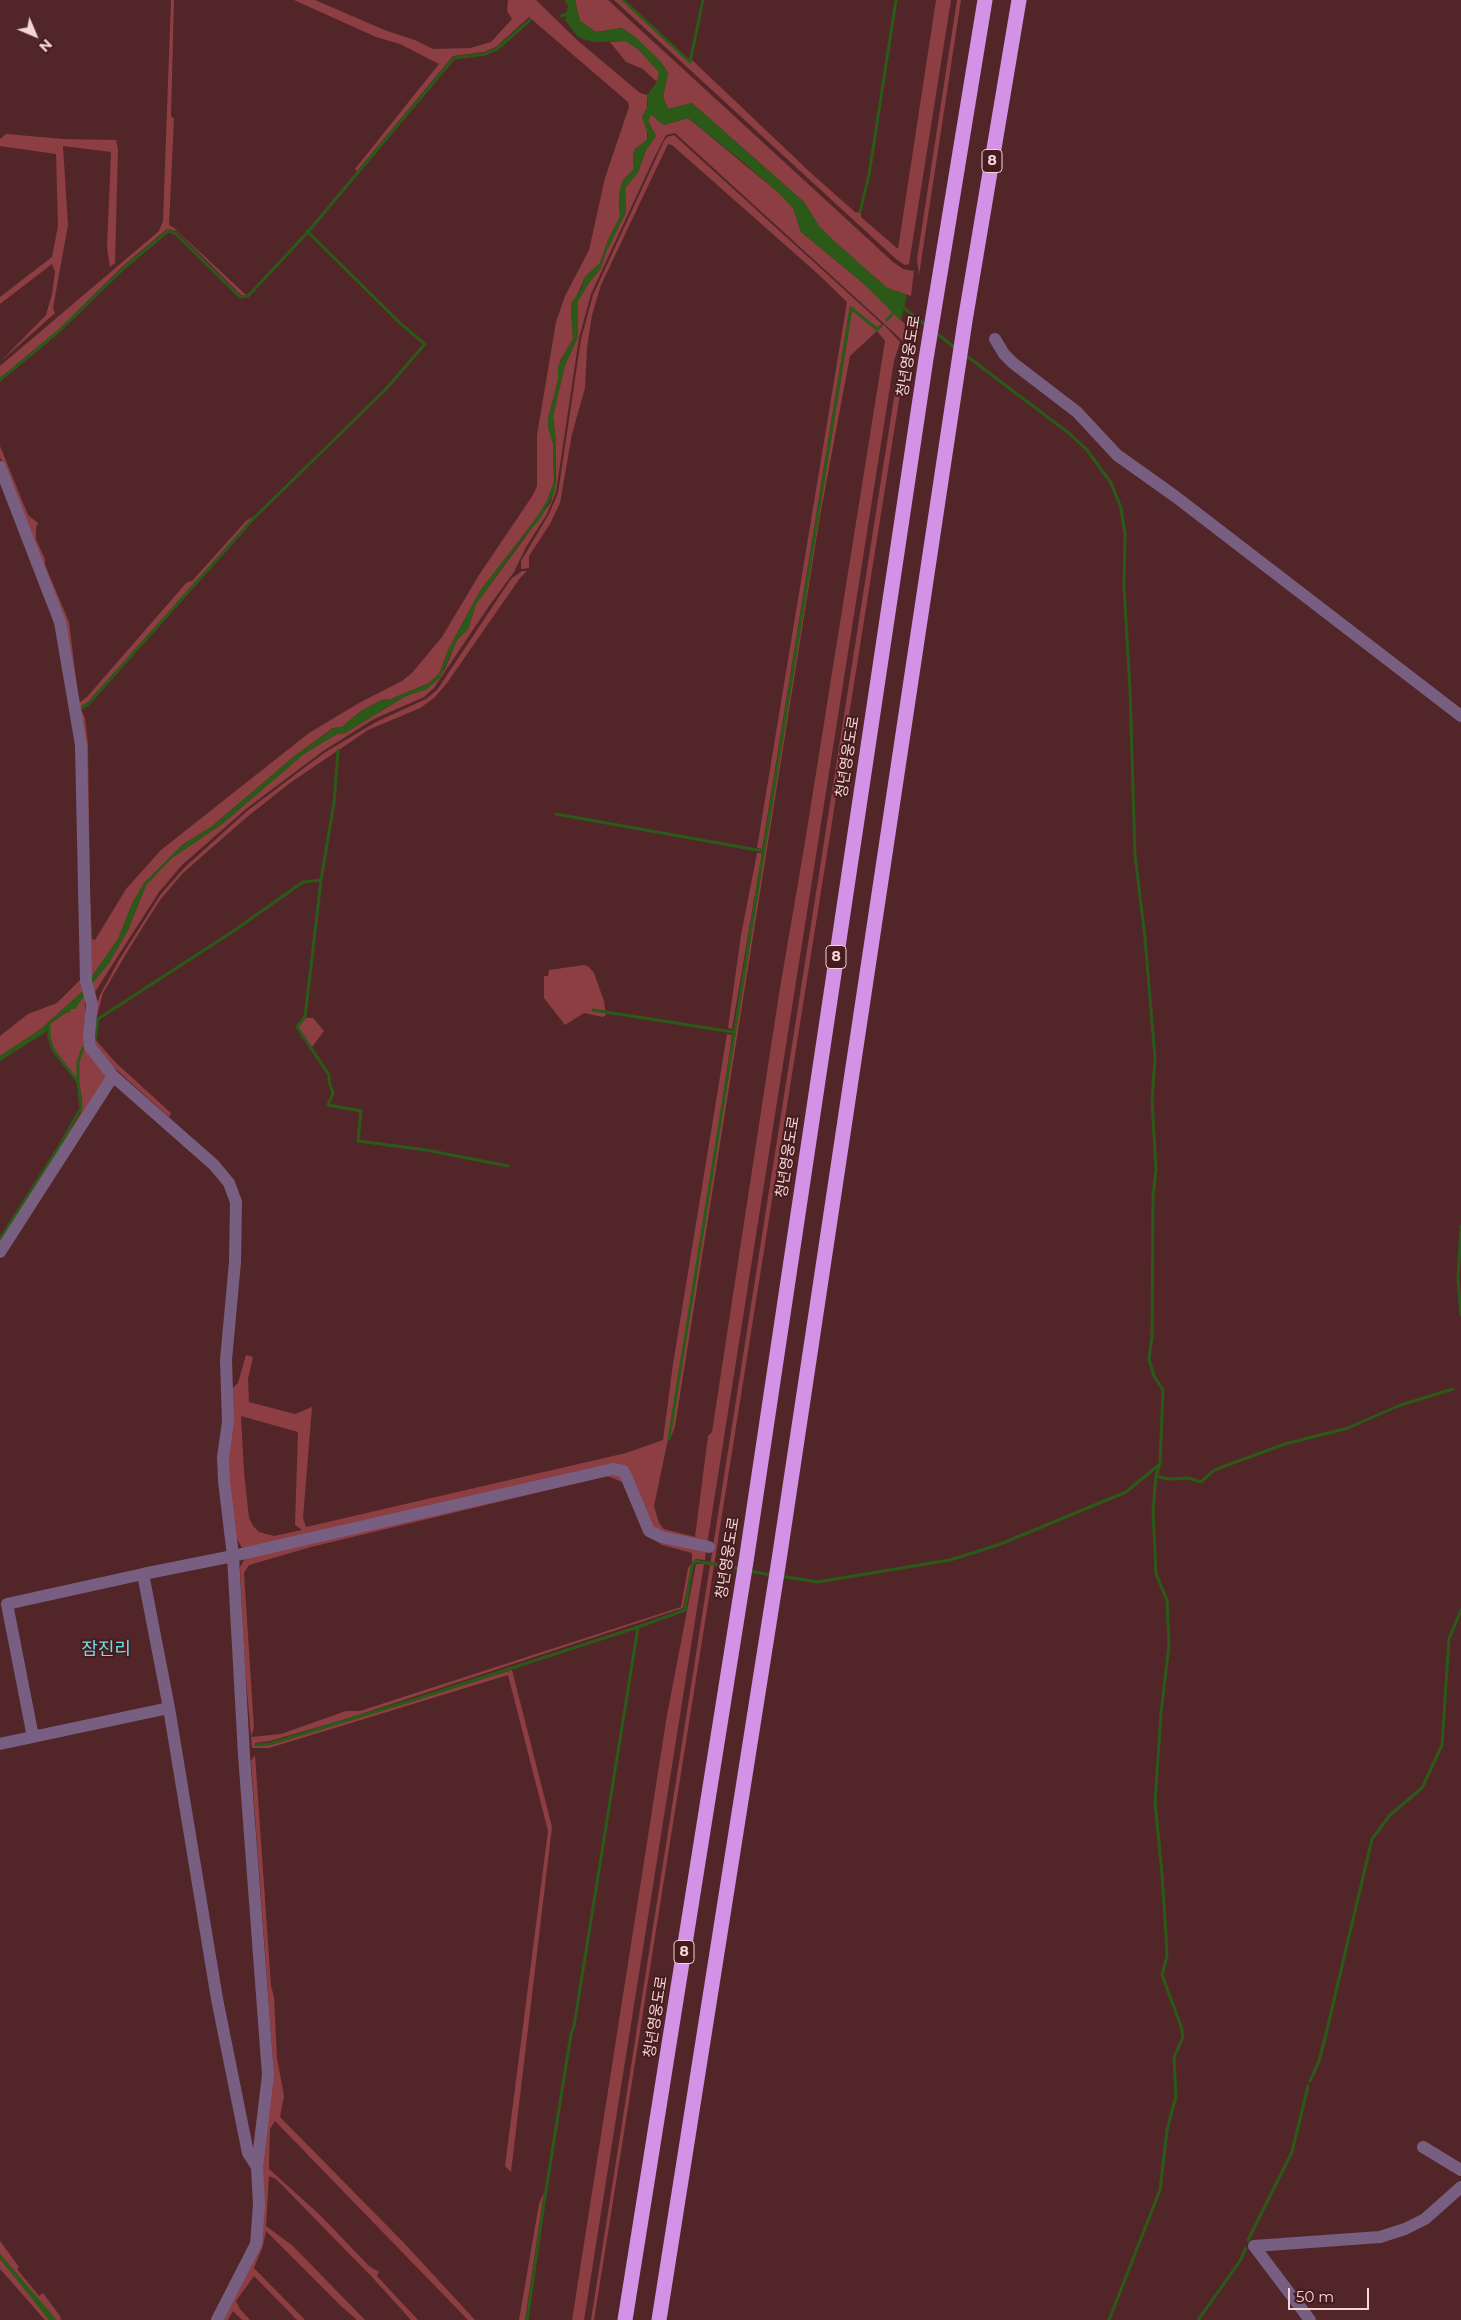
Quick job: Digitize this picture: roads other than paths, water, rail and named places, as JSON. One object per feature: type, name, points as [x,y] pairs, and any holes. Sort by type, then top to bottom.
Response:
[{"type":"highway","name":"청년영웅도로","points":[[625,2320],[747,1555],[926,359],[986,0]]},
{"type":"highway","name":"8","points":[[659,2320],[775,1590],[955,384],[1019,0]]},
{"type":"street","points":[[995,339],[1004,354],[1013,363],[1077,412],[1117,455],[1176,497],[1461,716]]},
{"type":"street","points":[[0,467],[56,609],[66,648],[74,717],[81,745],[86,981],[92,1004],[90,1047],[112,1076],[214,1165],[229,1184],[236,1202],[234,1271],[226,1360],[228,1422],[223,1457],[224,1481],[234,1556],[244,1755],[268,2075],[257,2167],[260,2205],[256,2244],[217,2320]]},
{"type":"street","points":[[0,1252],[112,1076]]},
{"type":"street","points":[[33,1737],[3,1605],[234,1556],[613,1469],[623,1471],[626,1476],[649,1531],[662,1537],[709,1547]]},
{"type":"street","points":[[143,1574],[169,1708],[216,1998],[248,2154],[257,2167]]},
{"type":"street","points":[[0,1744],[169,1708]]},
{"type":"street","points":[[1423,2147],[1461,2170]]},
{"type":"street","points":[[1310,2320],[1254,2246],[1380,2237],[1405,2229],[1425,2219],[1461,2187]]},
{"type":"waterway","points":[[623,0],[690,62],[703,0]]},
{"type":"waterway","points":[[860,212],[869,175],[896,0]]},
{"type":"waterway","points":[[561,16],[567,14]]},
{"type":"waterway","points":[[0,380],[59,331],[125,267],[168,231],[175,233],[240,297],[248,296],[307,233],[454,58],[485,54],[497,49],[530,20]]},
{"type":"waterway","points":[[81,709],[89,703],[254,518],[386,389],[425,344],[402,325],[307,231]]},
{"type":"waterway","points":[[900,305],[927,326]]},
{"type":"waterway","points":[[669,1439],[851,308],[877,329],[881,326]]},
{"type":"waterway","points":[[887,320],[893,313]]},
{"type":"waterway","points":[[936,333],[957,349]]},
{"type":"waterway","points":[[964,354],[1070,434],[1087,450],[1111,483],[1121,508],[1125,534],[1124,586],[1130,689],[1135,855],[1145,938],[1155,1058],[1152,1100],[1156,1170],[1153,1196],[1152,1336],[1149,1359],[1154,1376],[1163,1390],[1160,1463],[1156,1476],[1153,1511],[1156,1574],[1167,1600],[1169,1644],[1161,1714],[1155,1802],[1167,1956],[1162,1975],[1181,2026],[1183,2037],[1174,2057],[1176,2096],[1167,2130],[1160,2190],[1109,2320]]},
{"type":"waterway","points":[[95,1041],[98,1019],[235,930],[303,882],[321,880],[334,803],[338,750]]},
{"type":"waterway","points":[[556,814],[763,851]]},
{"type":"waterway","points":[[321,880],[305,1017],[297,1027],[329,1075],[329,1082],[333,1093],[328,1105],[361,1111],[358,1141],[426,1150],[508,1166]]},
{"type":"waterway","points":[[593,1010],[733,1032]]},
{"type":"waterway","points":[[0,1239],[60,1145],[81,1108],[78,1082],[53,1050],[49,1037],[49,1025]]},
{"type":"waterway","points":[[78,1082],[78,1062],[83,1048]]},
{"type":"waterway","points":[[1461,1226],[1458,1279],[1461,1315]]},
{"type":"waterway","points":[[1157,1476],[1168,1479],[1188,1478],[1201,1482],[1213,1471],[1222,1467],[1285,1444],[1348,1428],[1398,1406],[1453,1389]]},
{"type":"waterway","points":[[780,1576],[818,1582],[950,1560],[998,1545],[1126,1492],[1160,1464]]},
{"type":"waterway","points":[[256,1745],[269,1744],[410,1701],[685,1610],[692,1566],[695,1561],[742,1569]]},
{"type":"waterway","points":[[750,1571],[771,1575]]},
{"type":"waterway","points":[[1310,2081],[1319,2061],[1326,2034],[1372,1839],[1390,1815],[1422,1788],[1442,1745],[1449,1639],[1461,1610]]},
{"type":"waterway","points":[[527,2320],[571,2034],[574,2026],[638,1627]]},
{"type":"waterway","points":[[1248,2240],[1292,2152],[1308,2086]]},
{"type":"waterway","points":[[1198,2320],[1240,2261],[1246,2248]]},
{"type":"district","name":"잠진리","points":[[106,1650]]}]
